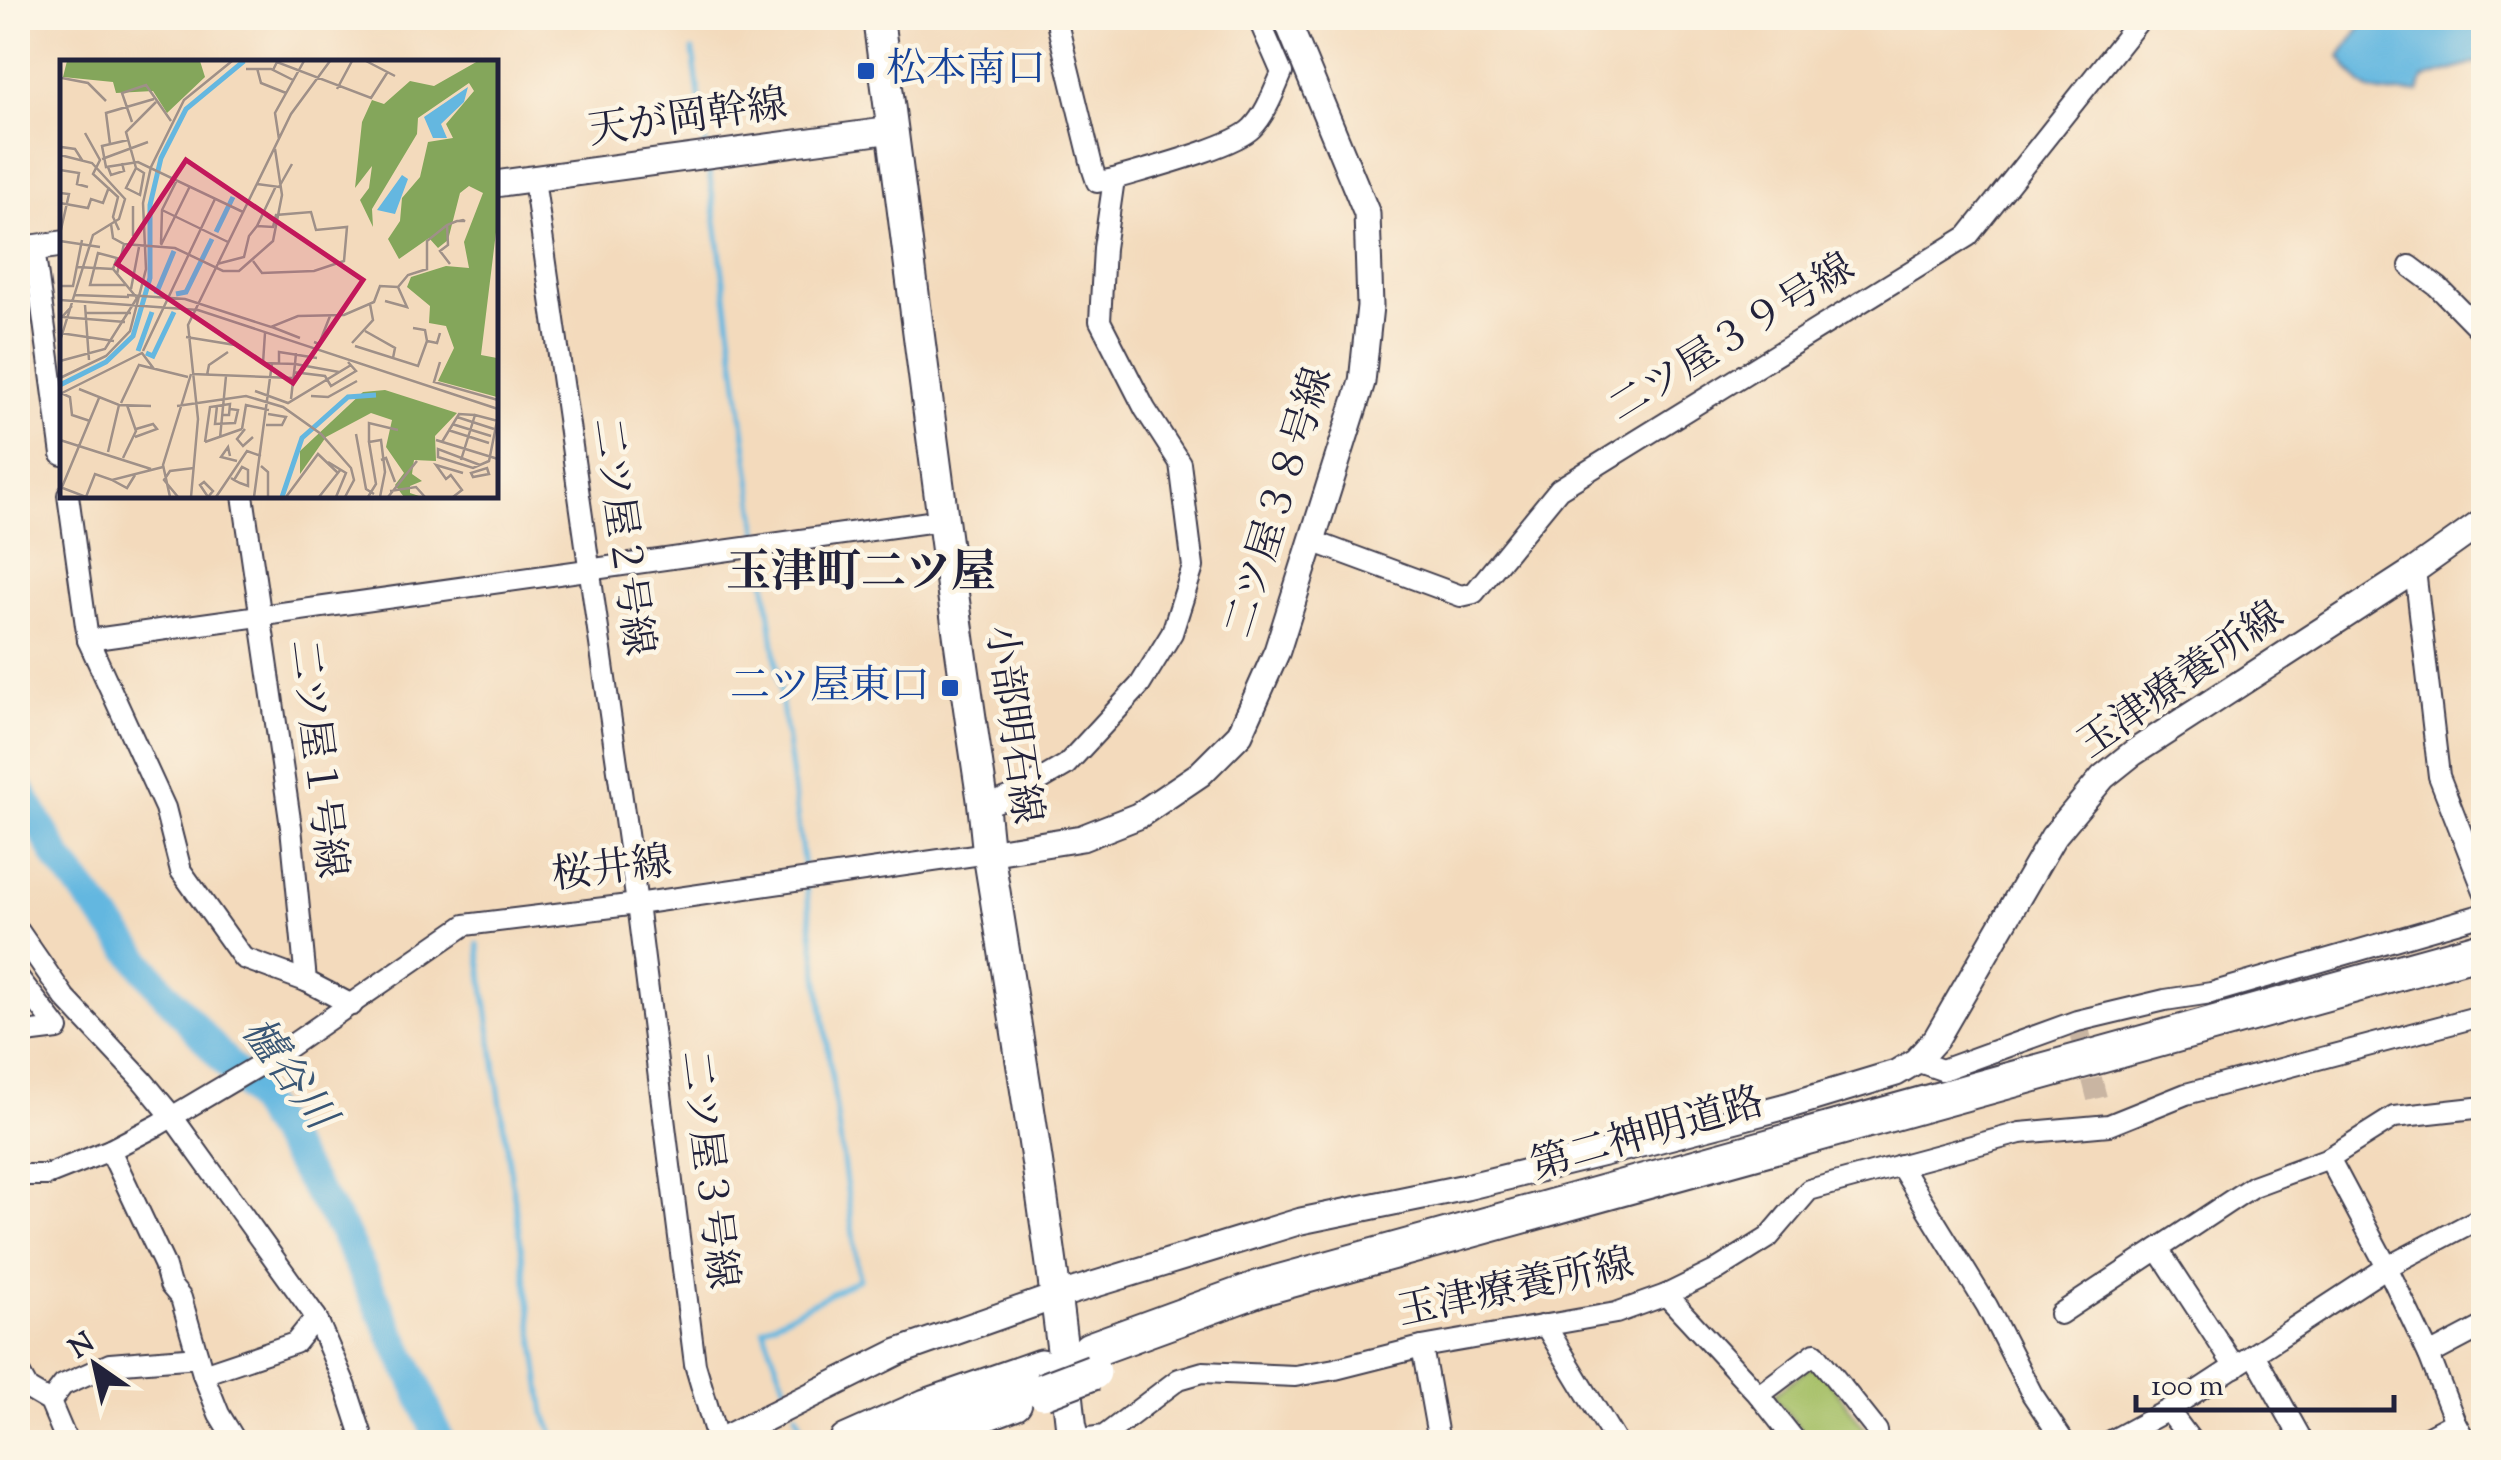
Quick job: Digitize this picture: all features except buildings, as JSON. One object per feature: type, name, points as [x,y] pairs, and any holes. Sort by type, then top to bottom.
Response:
[{"type":"highway","name":"第二神明道路","points":[[1092,1361],[1260,1288],[2484,949]]},
{"type":"highway","name":"第二神明道路","points":[[909,1442],[1042,1379],[1092,1361],[2484,973]]},
{"type":"highway","name":"第二神明道路","points":[[848,1442],[926,1407],[1042,1379]]},
{"type":"main road","name":"小部明石線","points":[[878,18],[988,853],[1057,1296],[1075,1441]]},
{"type":"street","points":[[1058,18],[1098,182],[1234,140],[1252,128],[1282,74],[1258,18]]},
{"type":"street","name":"二ツ屋３８号線","points":[[988,853],[1082,838],[1138,816],[1200,774],[1240,734],[1277,651],[1362,382],[1370,306],[1367,214],[1286,18]]},
{"type":"street","name":"二ツ屋３９号線","points":[[1312,541],[1461,596],[1474,593],[1559,489],[1968,236],[2141,18]]},
{"type":"street","name":"天が岡幹線","points":[[498,184],[892,130]]},
{"type":"street","name":"二ツ屋２号線","points":[[534,179],[637,904]]},
{"type":"street","points":[[984,807],[1016,794],[1066,765],[1140,686],[1172,633],[1193,567],[1180,464],[1145,409],[1100,321],[1104,248],[1114,179]]},
{"type":"street","points":[[60,244],[26,249],[60,444]]},
{"type":"street","points":[[2410,266],[2484,334]]},
{"type":"street","points":[[68,498],[88,640],[165,808],[181,871],[243,958],[306,981],[352,1005]]},
{"type":"street","name":"二ツ屋１号線","points":[[243,498],[291,828],[306,981]]},
{"type":"street","points":[[88,640],[943,520]]},
{"type":"street","name":"玉津療養所線","points":[[718,1442],[898,1352],[1057,1296],[1301,1220],[1484,1182],[1648,1142],[1896,1073],[1916,1061],[1936,1039],[2053,837],[2103,778],[2134,752],[2484,521]]},
{"type":"street","points":[[2415,570],[2439,776],[2484,891]]},
{"type":"street","name":"桜井線","points":[[18,1175],[47,1175],[110,1150],[158,1125],[282,1052],[465,925],[988,853]]},
{"type":"street","name":"二ツ屋３号線","points":[[637,904],[695,1364],[718,1442]]},
{"type":"street","name":"玉津療養所線","points":[[1916,1061],[1942,1070],[2078,1022],[2211,992],[2484,914]]},
{"type":"street","points":[[18,930],[65,998],[177,1112],[316,1318],[346,1387],[364,1442]]},
{"type":"street","points":[[18,977],[58,1028],[18,1034]]},
{"type":"street","name":"玉津療養所線","points":[[1075,1441],[1104,1436],[1179,1379],[1203,1372],[1295,1376],[1422,1347],[1616,1313],[1715,1272],[1768,1238],[1809,1190],[2020,1132],[2104,1115],[2484,1016]]},
{"type":"street","points":[[2060,1314],[2253,1186],[2329,1158],[2394,1117],[2484,1107]]},
{"type":"street","points":[[110,1150],[164,1264],[170,1285],[180,1298],[219,1414],[236,1442]]},
{"type":"street","points":[[2329,1158],[2387,1267],[2466,1442]]},
{"type":"street","points":[[1900,1165],[1987,1306],[2032,1394],[2064,1442]]},
{"type":"street","points":[[2109,1442],[2168,1410],[2387,1267],[2484,1216]]},
{"type":"street","points":[[2158,1250],[2235,1367]]},
{"type":"street","points":[[1666,1295],[1758,1395],[1793,1438],[1792,1442]]},
{"type":"street","points":[[50,1402],[63,1385],[110,1364],[201,1366],[295,1344],[316,1318]]},
{"type":"street","points":[[1545,1326],[1616,1442]]},
{"type":"street","points":[[2428,1355],[2484,1326]]},
{"type":"street","points":[[1422,1347],[1439,1442]]},
{"type":"street","points":[[1758,1395],[1816,1353],[1877,1431],[1878,1442]]},
{"type":"street","points":[[2254,1354],[2303,1442]]},
{"type":"street","points":[[21,1384],[50,1402],[67,1442]]},
{"type":"street","points":[[2168,1410],[2192,1442]]},
{"type":"street","points":[[2417,1442],[2455,1422]]},
{"type":"street","points":[[2474,1442],[2484,1438]]},
{"type":"green space","points":[[1818,1366],[1867,1431],[1870,1442],[1803,1442],[1804,1434],[1773,1395],[1810,1367]]},
{"type":"water","points":[[2367,18],[2483,18],[2483,61],[2423,79],[2419,92],[2371,91],[2357,80],[2340,56]]},
{"type":"waterway","points":[[693,51],[706,147]]},
{"type":"waterway","points":[[708,163],[759,538]]},
{"type":"waterway","points":[[761,549],[805,875]]},
{"type":"waterway","name":"櫨谷川","points":[[18,787],[60,861],[163,991],[254,1094],[342,1230],[440,1442]]},
{"type":"waterway","points":[[790,1398],[763,1328],[859,1279],[806,886]]},
{"type":"waterway","points":[[478,944],[545,1414],[558,1442]]},
{"type":"waterway","points":[[796,1413],[809,1442]]},
{"type":"tunnel","points":[[2077,1021],[2099,1106]]},
{"type":"place","name":"松本南口","points":[[866,71]]},
{"type":"place","name":"二ツ屋東口","points":[[950,688]]},
{"type":"district","name":"玉津町二ツ屋","points":[[861,575]]}]
